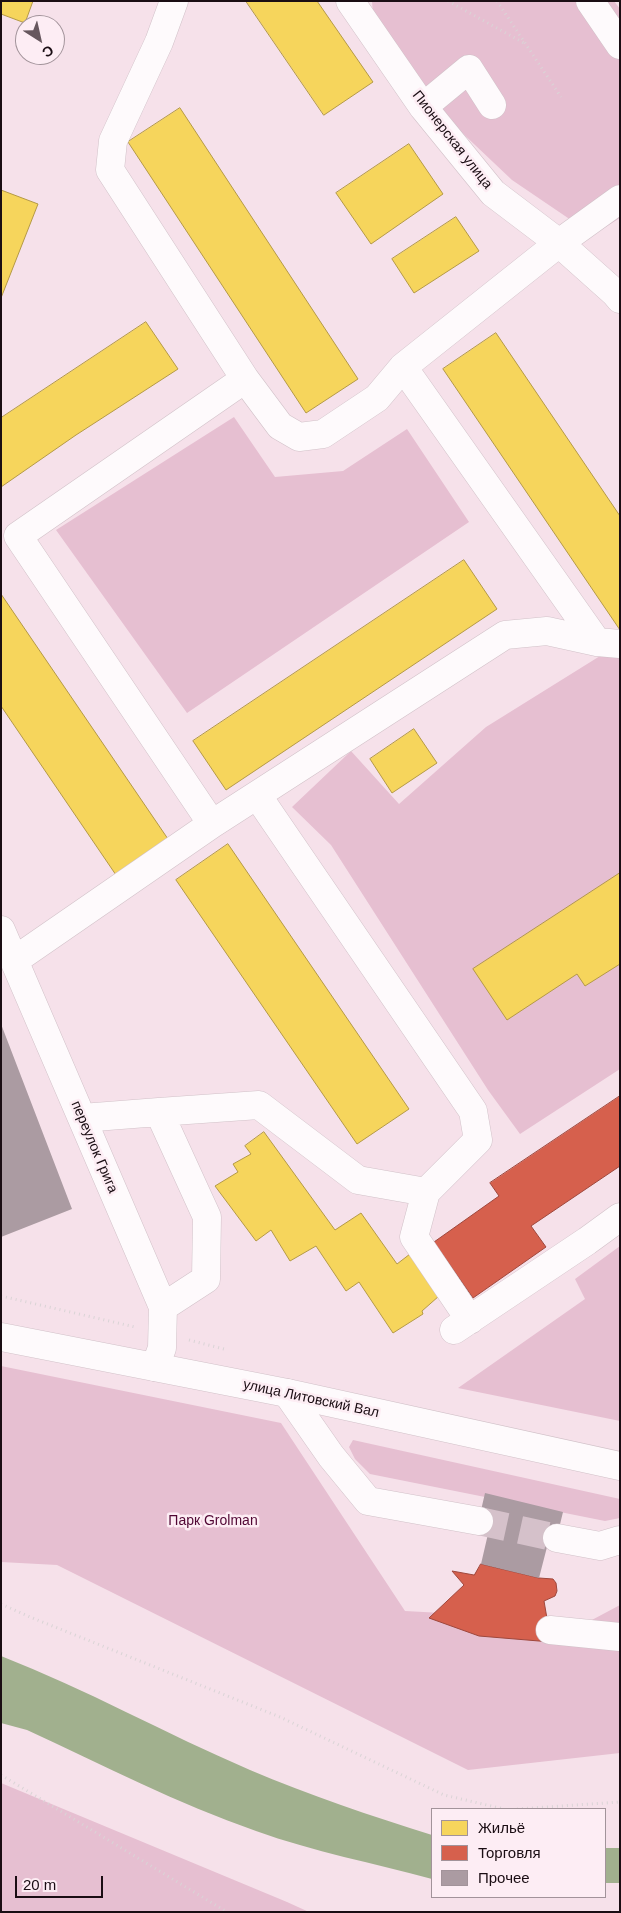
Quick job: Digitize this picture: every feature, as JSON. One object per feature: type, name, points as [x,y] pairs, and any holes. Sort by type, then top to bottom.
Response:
[{"type":"street","points":[[174,1],[159,42],[113,141],[110,170],[245,380],[280,426],[300,437],[323,434],[377,398],[403,367],[560,243],[620,199]]},
{"type":"street","name":"Пионерская улица","points":[[350,1],[423,107],[493,193],[560,243],[620,299]]},
{"type":"street","points":[[590,1],[620,45]]},
{"type":"street","points":[[423,107],[469,69],[492,105]]},
{"type":"street","points":[[403,367],[608,643]]},
{"type":"street","points":[[212,824],[10,541],[245,380]]},
{"type":"street","points":[[15,960],[212,824],[505,635],[547,631],[608,643]]},
{"type":"street","points":[[257,795],[473,1111],[478,1140],[426,1192],[414,1237],[462,1325],[587,1242],[620,1217]]},
{"type":"street","name":"переулок Грига","points":[[1,930],[163,1307],[162,1348],[155,1368]]},
{"type":"street","points":[[82,1118],[259,1105],[358,1180],[426,1192]]},
{"type":"street","points":[[159,1112],[207,1217],[206,1279],[163,1307]]},
{"type":"street","name":"улица Литовский Вал","points":[[1,1337],[287,1393],[620,1466]]},
{"type":"street","points":[[287,1393],[331,1456],[368,1501],[479,1521]]},
{"type":"street","points":[[557,1538],[600,1546],[620,1540]]},
{"type":"street","points":[[550,1630],[620,1637]]},
{"type":"path","points":[[448,1],[524,43]]},
{"type":"path","points":[[497,1],[561,97]]},
{"type":"path","points":[[1,1604],[280,1717],[444,1795],[500,1808]]},
{"type":"path","points":[[1,1775],[227,1912]]},
{"type":"path","points":[[532,1808],[620,1802]]},
{"type":"green space","points":[[372,1],[614,1],[620,9],[620,218],[593,235],[512,180],[456,127],[373,15]]},
{"type":"green space","points":[[234,417],[275,477],[343,471],[407,429],[469,522],[187,713],[56,530]]},
{"type":"green space","points":[[620,654],[620,1069],[520,1134],[488,1090],[331,845],[292,807],[351,751],[399,804],[486,727],[600,656]]},
{"type":"green space","points":[[620,1246],[620,1421],[458,1388],[585,1299],[575,1279]]},
{"type":"green space","name":"Парк Grolman","points":[[1,1366],[281,1423],[405,1611],[590,1621],[620,1605],[620,1753],[468,1770],[57,1565],[1,1562]]},
{"type":"green space","points":[[353,1440],[620,1499],[620,1518],[605,1521],[370,1474],[355,1459],[349,1447]]},
{"type":"green space","points":[[1,1783],[287,1902],[309,1912],[1,1912]]},
{"type":"shaded area","points":[[1,1656],[64,1683],[250,1770],[340,1805],[431,1835],[431,1879],[322,1851],[256,1831],[198,1809],[141,1784],[27,1730],[1,1723]]},
{"type":"shaded area","points":[[606,1848],[620,1848],[620,1883],[606,1883]]},
{"type":"building: Жильё","points":[[1,1],[33,1],[28,15],[15,15],[15,19],[1,14]]},
{"type":"building: Жильё","points":[[246,1],[317,1],[373,82],[324,115]]},
{"type":"building: Жильё","points":[[180,108],[358,379],[306,413],[128,142]]},
{"type":"building: Жильё","points":[[409,144],[443,194],[371,244],[336,193]]},
{"type":"building: Жильё","points":[[1,190],[38,204],[1,298]]},
{"type":"building: Жильё","points":[[456,217],[479,251],[414,293],[392,259]]},
{"type":"building: Жильё","points":[[146,322],[178,369],[76,435],[1,487],[1,418]]},
{"type":"building: Жильё","points":[[496,333],[620,516],[620,630],[443,369]]},
{"type":"building: Жильё","points":[[464,560],[497,609],[226,790],[193,741]]},
{"type":"building: Жильё","points":[[1,594],[168,839],[116,875],[1,706]]},
{"type":"building: Жильё","points":[[414,729],[437,763],[392,793],[370,759]]},
{"type":"building: Жильё","points":[[228,844],[409,1109],[357,1144],[176,880]]},
{"type":"building: Жильё","points":[[620,873],[620,964],[585,986],[577,974],[507,1020],[473,969]]},
{"type":"building: Жильё","points":[[264,1132],[335,1230],[361,1213],[397,1264],[410,1254],[439,1296],[422,1311],[423,1314],[393,1333],[359,1282],[346,1291],[316,1246],[290,1261],[271,1230],[256,1241],[215,1186],[238,1172],[233,1164],[251,1154],[245,1146]]},
{"type":"building: Торговля","points":[[620,1096],[620,1166],[531,1226],[546,1247],[473,1298],[434,1242],[499,1196],[490,1183]]},
{"type":"building: Торговля","points":[[481,1564],[539,1578],[553,1579],[556,1583],[557,1591],[555,1596],[544,1601],[551,1642],[479,1636],[429,1618],[464,1585],[452,1571],[474,1575]]},
{"type":"building: Прочее","points":[[1,1024],[72,1209],[1,1237]]},
{"type":"building: Прочее","points":[[485,1493],[563,1512],[554,1549],[547,1547],[539,1578],[481,1564],[488,1534],[476,1532]]},
{"type":"tunnel","points":[[479,1521],[557,1538]]}]
